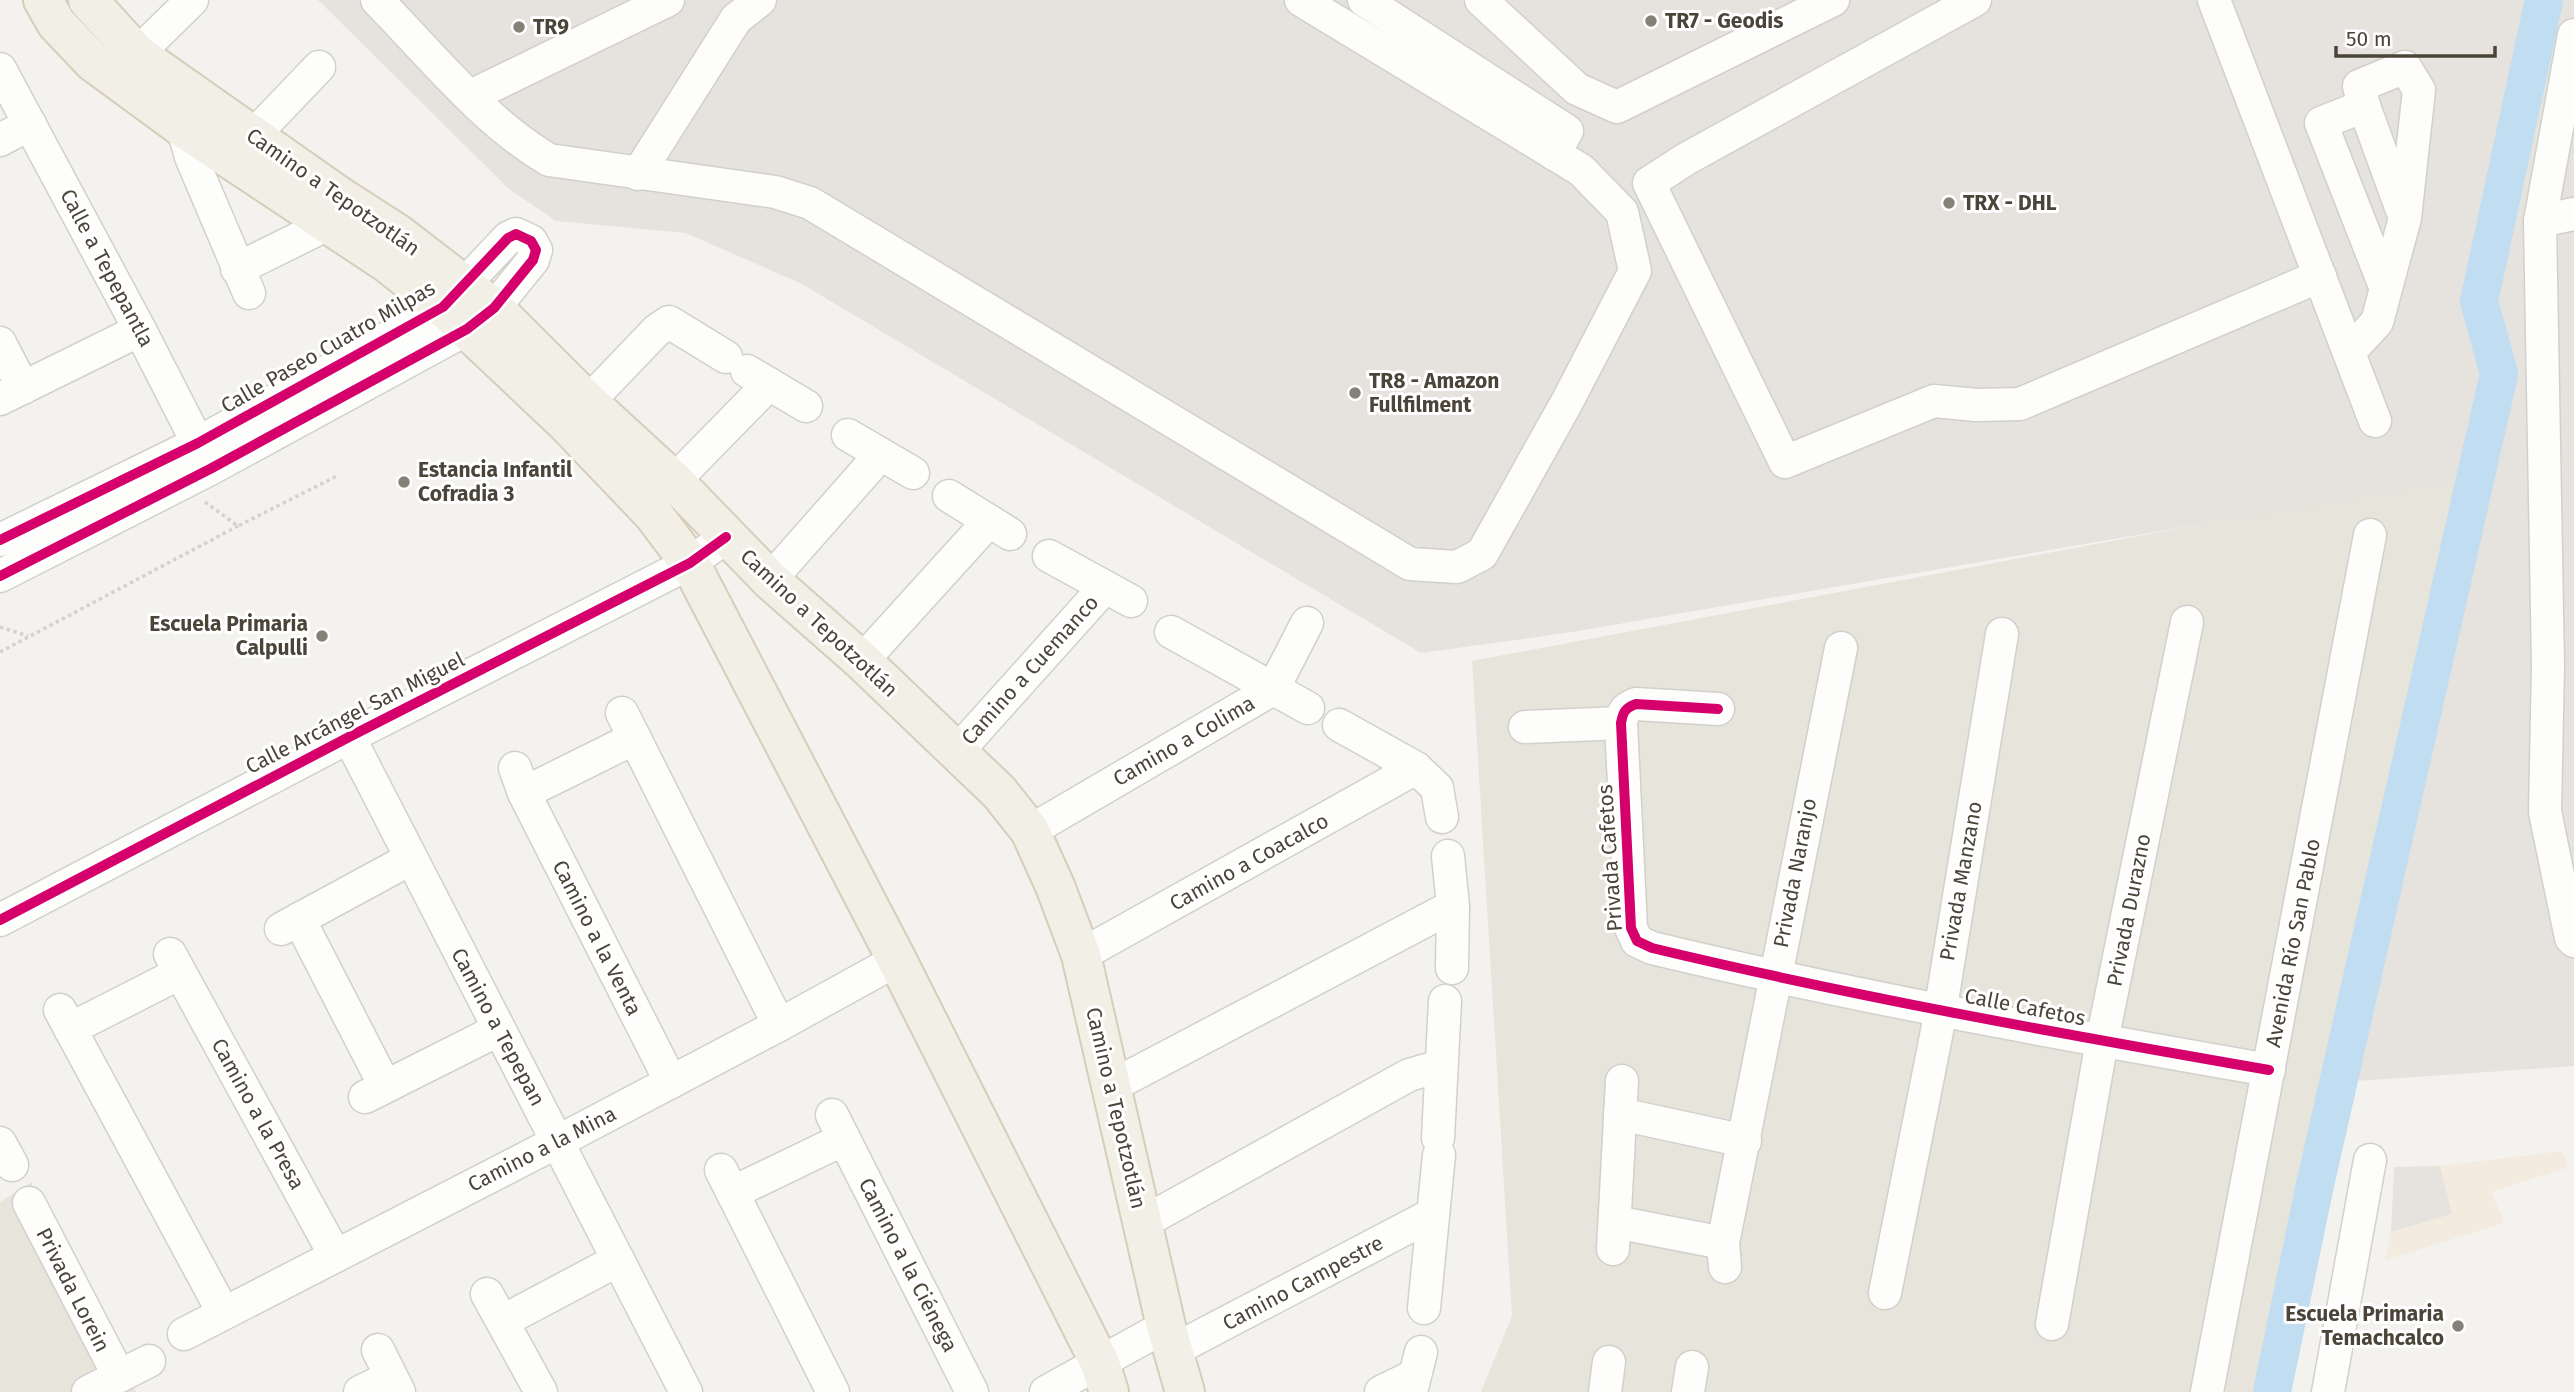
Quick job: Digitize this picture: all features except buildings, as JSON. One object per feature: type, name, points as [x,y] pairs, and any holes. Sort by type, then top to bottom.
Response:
[{"type":"main road","name":"Camino a Tepotzotlán","points":[[43,0],[56,23],[93,62],[183,128],[326,225],[387,263],[467,307],[589,402],[674,481],[770,580],[862,661],[999,792],[1030,831],[1055,886],[1081,955],[1169,1338],[1185,1392]]},
{"type":"main road","name":"Camino a Tepotzotlán","points":[[88,0],[137,54],[398,234],[467,307],[567,425],[653,514],[690,563],[897,960],[1104,1378]]},
{"type":"street","points":[[137,54],[192,0]]},
{"type":"street","points":[[377,0],[471,96],[524,145],[549,160],[775,192],[810,203],[1410,564],[1457,567],[1482,554],[1567,402],[1635,271],[1622,212],[1581,170],[1301,0]]},
{"type":"street","points":[[471,96],[668,0]]},
{"type":"street","points":[[638,174],[736,19],[760,0]]},
{"type":"street","points":[[1364,0],[1567,131],[1553,154]]},
{"type":"street","points":[[1481,0],[1577,89],[1617,107],[1833,0]]},
{"type":"street","points":[[1975,0],[1686,159],[1649,183],[1785,462],[1934,401],[1976,405],[2020,404],[2320,276]]},
{"type":"street","points":[[2214,0],[2375,421]]},
{"type":"street","points":[[2574,35],[2540,221],[2548,652],[2545,811],[2571,938],[2574,941]]},
{"type":"street","points":[[253,136],[318,67]]},
{"type":"street","points":[[2349,352],[2377,322],[2405,218],[2419,90],[2405,67],[2359,86],[2405,218]]},
{"type":"street","name":"Calle a Tepepantla","points":[[0,69],[140,330],[204,456]]},
{"type":"street","points":[[2364,106],[2320,123],[2386,289]]},
{"type":"street","points":[[0,140],[30,124]]},
{"type":"street","points":[[183,128],[191,157],[243,281],[326,225]]},
{"type":"street","points":[[2540,221],[2574,214]]},
{"type":"street","name":"Calle Paseo Cuatro Milpas","points":[[0,540],[204,456],[467,307]]},
{"type":"street","points":[[589,402],[656,331],[669,323],[806,405]]},
{"type":"street","points":[[0,343],[12,394],[140,330]]},
{"type":"street","points":[[674,481],[747,371]]},
{"type":"street","points":[[848,435],[913,472]]},
{"type":"street","points":[[770,580],[880,455]]},
{"type":"street","name":"Calle Paseo Cuatro Milpas","points":[[0,576],[181,484],[204,456]]},
{"type":"street","points":[[862,661],[1000,528],[949,496]]},
{"type":"street","name":"Avenida Río San Pablo","points":[[2207,1392],[2370,535]]},
{"type":"street","name":"Calle Arcángel San Miguel","points":[[0,920],[349,737],[690,563],[726,537]]},
{"type":"street","name":"Camino a Cuemanco","points":[[956,753],[1117,595],[1049,556]]},
{"type":"street","name":"Privada Durazno","points":[[2052,1324],[2102,1041],[2187,622]]},
{"type":"street","name":"Camino a Colima","points":[[1030,831],[1273,689],[1307,623]]},
{"type":"street","points":[[1171,632],[1308,708]]},
{"type":"street","name":"Privada Manzano","points":[[1885,1293],[1940,1010],[2002,634]]},
{"type":"street","name":"Privada Naranjo","points":[[1622,1081],[1614,1236],[1724,1255],[1775,976],[1840,648]]},
{"type":"street","points":[[1524,727],[1622,718],[1628,707],[1636,704],[1718,709]]},
{"type":"street","name":"Privada Cafetos","points":[[1622,718],[1631,928],[1637,941],[1652,948],[1775,976]]},
{"type":"street","points":[[1339,725],[1416,768],[1437,788],[1441,817]]},
{"type":"street","name":"Camino a la Venta","points":[[671,1082],[520,781],[628,726],[779,1025]]},
{"type":"street","name":"Camino a Tepepan","points":[[349,737],[686,1392]]},
{"type":"street","name":"Camino a Coacalco","points":[[1081,955],[1416,768]]},
{"type":"street","points":[[1448,856],[1453,906],[1452,968]]},
{"type":"street","points":[[410,859],[289,924],[375,1091],[498,1030]]},
{"type":"street","points":[[1110,1087],[1453,906]]},
{"type":"street","name":"Camino a la Mina","points":[[184,1334],[557,1142],[897,960]]},
{"type":"street","name":"Camino a la Presa","points":[[223,1312],[65,1020],[175,963],[335,1255]]},
{"type":"street","name":"Calle Cafetos","points":[[1775,976],[2102,1041],[2269,1070]]},
{"type":"street","points":[[1424,1308],[1438,1147],[1445,1001]]},
{"type":"street","points":[[1142,1223],[1409,1075],[1440,1066]]},
{"type":"street","points":[[1620,1114],[1745,1140]]},
{"type":"street","name":"Camino a la Ciénega","points":[[833,1392],[728,1181],[838,1127],[972,1392]]},
{"type":"street","points":[[2328,1392],[2370,1160]]},
{"type":"street","name":"Privada Lorein","points":[[29,1203],[119,1376]]},
{"type":"street","name":"Camino Campestre","points":[[1046,1392],[1104,1378],[1169,1338],[1433,1214]]},
{"type":"street","points":[[541,1392],[495,1307],[618,1260]]},
{"type":"street","points":[[88,1392],[149,1361]]},
{"type":"street","points":[[360,1392],[389,1373]]},
{"type":"street","points":[[1381,1392],[1415,1373]]},
{"type":"path","points":[[0,652],[337,475]]},
{"type":"path","points":[[181,484],[238,526]]},
{"type":"path","points":[[0,627],[29,636]]},
{"type":"shaded area","points":[[318,0],[2574,0],[2574,1066],[2356,1081],[2487,475],[1572,632],[1421,653],[802,284],[686,233],[556,221],[509,189]]},
{"type":"shaded area","points":[[2474,473],[2259,1392],[1481,1392],[1512,1316],[1472,661]]},
{"type":"shaded area","points":[[2562,1151],[2569,1167],[2492,1192],[2504,1223],[2385,1260],[2391,1232],[2452,1214],[2440,1166]]},
{"type":"shaded area","points":[[2440,1166],[2452,1214],[2391,1232],[2394,1167]]},
{"type":"shaded area","points":[[32,1182],[32,1198],[136,1392],[0,1392],[0,1202]]},
{"type":"waterway","points":[[2272,1392],[2315,1185],[2499,374],[2479,301],[2544,0]]},
{"type":"cycle path","points":[[0,540],[198,443],[443,307],[508,238],[516,234],[531,241],[536,250],[533,260],[494,308],[467,329],[210,469],[0,576]]},
{"type":"cycle path","points":[[0,920],[349,737],[690,563],[726,537]]},
{"type":"cycle path","points":[[1718,709],[1636,704],[1627,709],[1623,716],[1621,723],[1631,928],[1637,941],[1652,948],[1882,999],[2269,1070]]},
{"type":"place","name":"TR7 - Geodis","points":[[1651,21]]},
{"type":"place","name":"TR9","points":[[519,27]]},
{"type":"place","name":"TRX - DHL","points":[[1949,203]]},
{"type":"place","name":"TR8 - Amazon Fullfilment","points":[[1355,393]]},
{"type":"place","name":"Estancia Infantil Cofradia 3","points":[[404,482]]},
{"type":"place","name":"Escuela Primaria Calpulli","points":[[322,636]]},
{"type":"place","name":"Escuela Primaria Temachcalco","points":[[2458,1326]]}]
